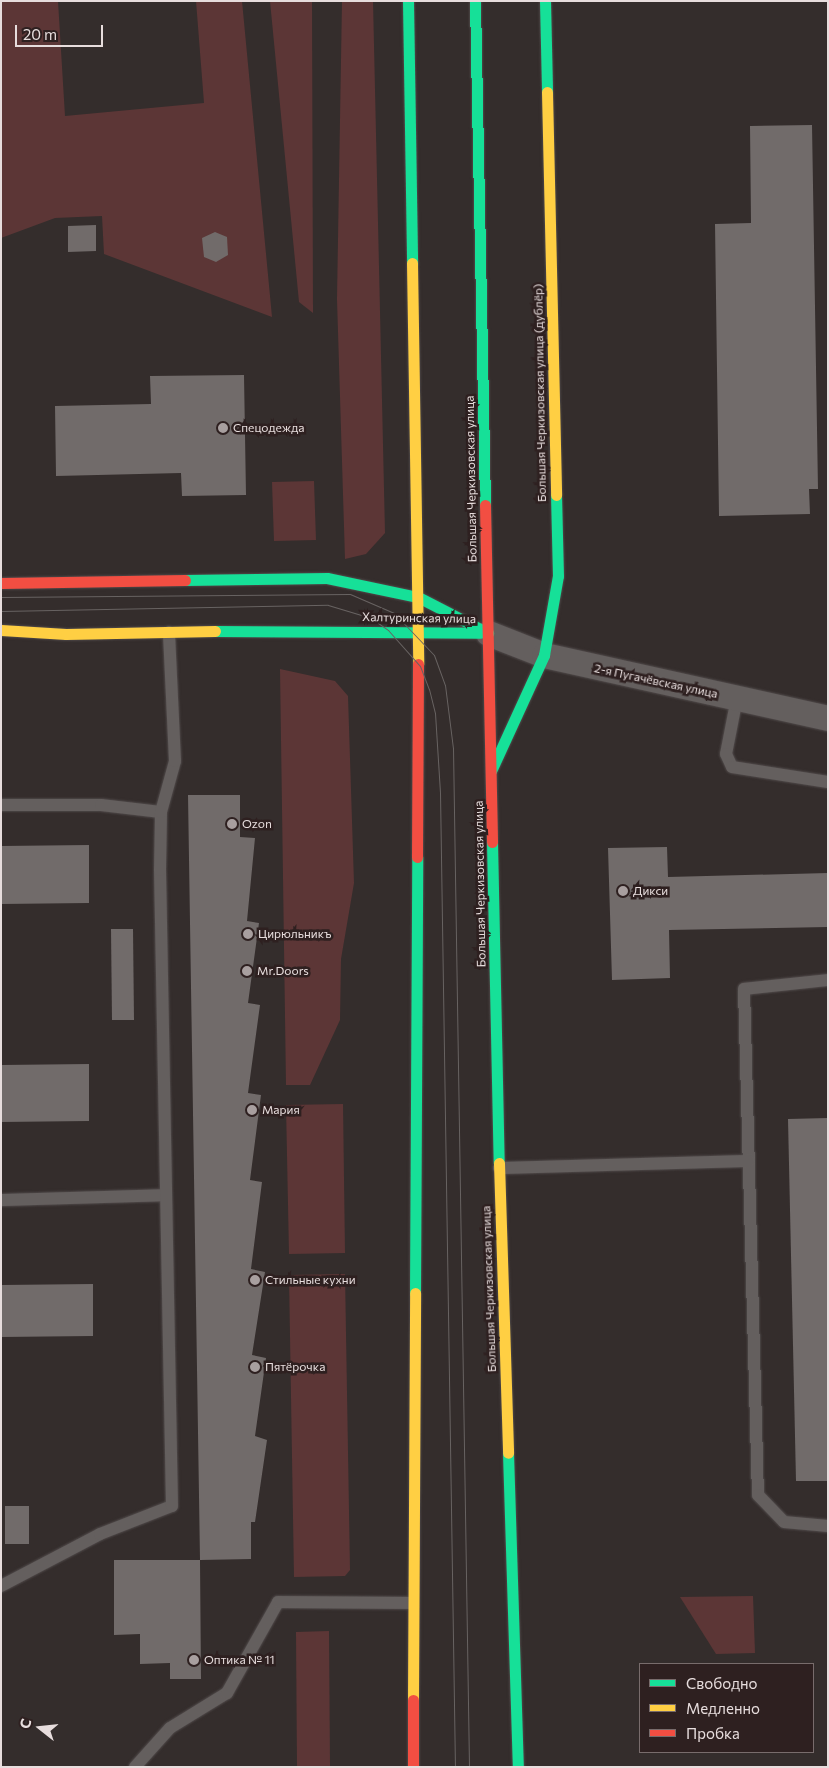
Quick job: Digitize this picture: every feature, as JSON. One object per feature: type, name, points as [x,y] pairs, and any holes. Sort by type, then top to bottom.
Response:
[{"type":"main road","points":[[408,1],[418,596],[412,1603],[413,1767]]},
{"type":"main road","name":"Большая Черкизовская улица","points":[[475,1],[499,1168],[518,1767]]},
{"type":"main road","name":"Большая Черкизовская улица (дублёр)","points":[[491,771],[544,656],[558,576],[545,1]]},
{"type":"main road","name":"Халтуринская улица","points":[[1,583],[328,578],[418,596],[488,633]]},
{"type":"main road","name":"Халтуринская улица","points":[[1,630],[169,632],[418,631],[488,633]]},
{"type":"street","name":"2-я Пугачёвская улица","points":[[488,633],[544,656],[828,718]]},
{"type":"lane","points":[[1,1586],[100,1534],[172,1506],[165,1196],[161,812],[175,761],[169,632]]},
{"type":"lane","points":[[737,698],[726,754],[732,767],[828,782]]},
{"type":"lane","points":[[1,805],[101,805],[161,812]]},
{"type":"lane","points":[[828,980],[744,990],[758,1495],[784,1522],[828,1526]]},
{"type":"lane","points":[[499,1168],[749,1161]]},
{"type":"lane","points":[[1,1200],[165,1196]]},
{"type":"lane","points":[[135,1767],[170,1728],[227,1693],[278,1602],[412,1603]]},
{"type":"shaded area","points":[[1,1],[58,1],[65,116],[204,103],[196,1],[242,1],[272,317],[104,254],[102,216],[55,218],[1,238]]},
{"type":"shaded area","points":[[270,1],[312,1],[313,313],[299,302]]},
{"type":"shaded area","points":[[342,1],[373,1],[385,533],[366,554],[345,559],[337,299]]},
{"type":"shaded area","points":[[314,481],[316,540],[274,541],[272,482]]},
{"type":"shaded area","points":[[280,669],[335,681],[348,696],[354,883],[341,959],[340,1020],[310,1085],[286,1085]]},
{"type":"shaded area","points":[[343,1104],[345,1253],[289,1254],[286,1105]]},
{"type":"shaded area","points":[[345,1274],[350,1570],[345,1576],[294,1577],[289,1275]]},
{"type":"shaded area","points":[[753,1596],[755,1653],[716,1654],[680,1597]]},
{"type":"shaded area","points":[[329,1631],[330,1767],[297,1767],[296,1632]]},
{"type":"building","points":[[812,125],[818,489],[809,489],[810,514],[719,516],[715,224],[751,223],[750,126]]},
{"type":"building","points":[[96,225],[96,251],[68,252],[68,226]]},
{"type":"building","points":[[215,232],[227,237],[228,255],[216,262],[204,257],[202,238]]},
{"type":"building","points":[[244,375],[246,495],[182,496],[181,473],[56,476],[55,406],[151,404],[150,376]]},
{"type":"building","points":[[188,795],[240,795],[240,837],[255,838],[247,921],[259,923],[248,1003],[260,1005],[248,1093],[261,1095],[250,1180],[262,1182],[251,1269],[265,1272],[252,1355],[266,1358],[255,1436],[267,1440],[255,1522],[251,1522],[251,1559],[200,1560]]},
{"type":"building","points":[[89,845],[89,903],[1,904],[1,846]]},
{"type":"building","points":[[667,847],[668,877],[828,873],[828,927],[669,930],[670,978],[612,980],[608,848]]},
{"type":"building","points":[[111,929],[133,929],[134,1020],[112,1020]]},
{"type":"building","points":[[89,1064],[89,1121],[1,1122],[1,1065]]},
{"type":"building","points":[[828,1118],[828,1481],[796,1481],[788,1119]]},
{"type":"building","points":[[93,1284],[93,1336],[1,1337],[1,1285]]},
{"type":"building","points":[[5,1506],[29,1506],[29,1544],[5,1544]]},
{"type":"building","points":[[114,1560],[200,1560],[201,1679],[170,1679],[170,1663],[140,1664],[140,1634],[114,1635]]},
{"type":"tram line","points":[[1,597],[350,594],[394,613],[434,655],[445,685],[453,748],[469,1767]]},
{"type":"tram line","points":[[1,611],[328,605],[371,618],[388,630],[420,666],[429,689],[435,713],[440,792],[455,1767]]},
{"type":"traffic: fast","points":[[408,1],[412,263]]},
{"type":"traffic: fast","points":[[475,1],[485,505]]},
{"type":"traffic: fast","points":[[545,1],[547,92]]},
{"type":"traffic: fast","points":[[491,771],[544,655],[558,576],[556,495]]},
{"type":"traffic: fast","points":[[185,580],[327,578],[418,597],[488,633]]},
{"type":"traffic: fast","points":[[215,631],[480,633]]},
{"type":"traffic: fast","points":[[492,842],[499,1163]]},
{"type":"traffic: fast","points":[[415,1293],[417,857]]},
{"type":"traffic: fast","points":[[508,1453],[518,1767]]},
{"type":"traffic: slow","points":[[547,92],[556,495]]},
{"type":"traffic: slow","points":[[412,263],[418,664]]},
{"type":"traffic: slow","points":[[1,630],[66,634],[215,631]]},
{"type":"traffic: slow","points":[[499,1163],[508,1453]]},
{"type":"traffic: slow","points":[[413,1700],[415,1293]]},
{"type":"traffic: jam","points":[[485,505],[492,842]]},
{"type":"traffic: jam","points":[[1,583],[185,580]]},
{"type":"traffic: jam","points":[[417,857],[418,664]]},
{"type":"traffic: jam","points":[[413,1700],[413,1767]]},
{"type":"place","name":"Спецодежда","points":[[223,428]]},
{"type":"place","name":"Ozon","points":[[232,824]]},
{"type":"place","name":"Дикси","points":[[623,891]]},
{"type":"place","name":"Цирюльникъ","points":[[248,934]]},
{"type":"place","name":"Mr.Doors","points":[[247,971]]},
{"type":"place","name":"Мария","points":[[252,1110]]},
{"type":"place","name":"Стильные кухни","points":[[255,1280]]},
{"type":"place","name":"Пятёрочка","points":[[255,1367]]},
{"type":"place","name":"Оптика № 11","points":[[194,1660]]}]
